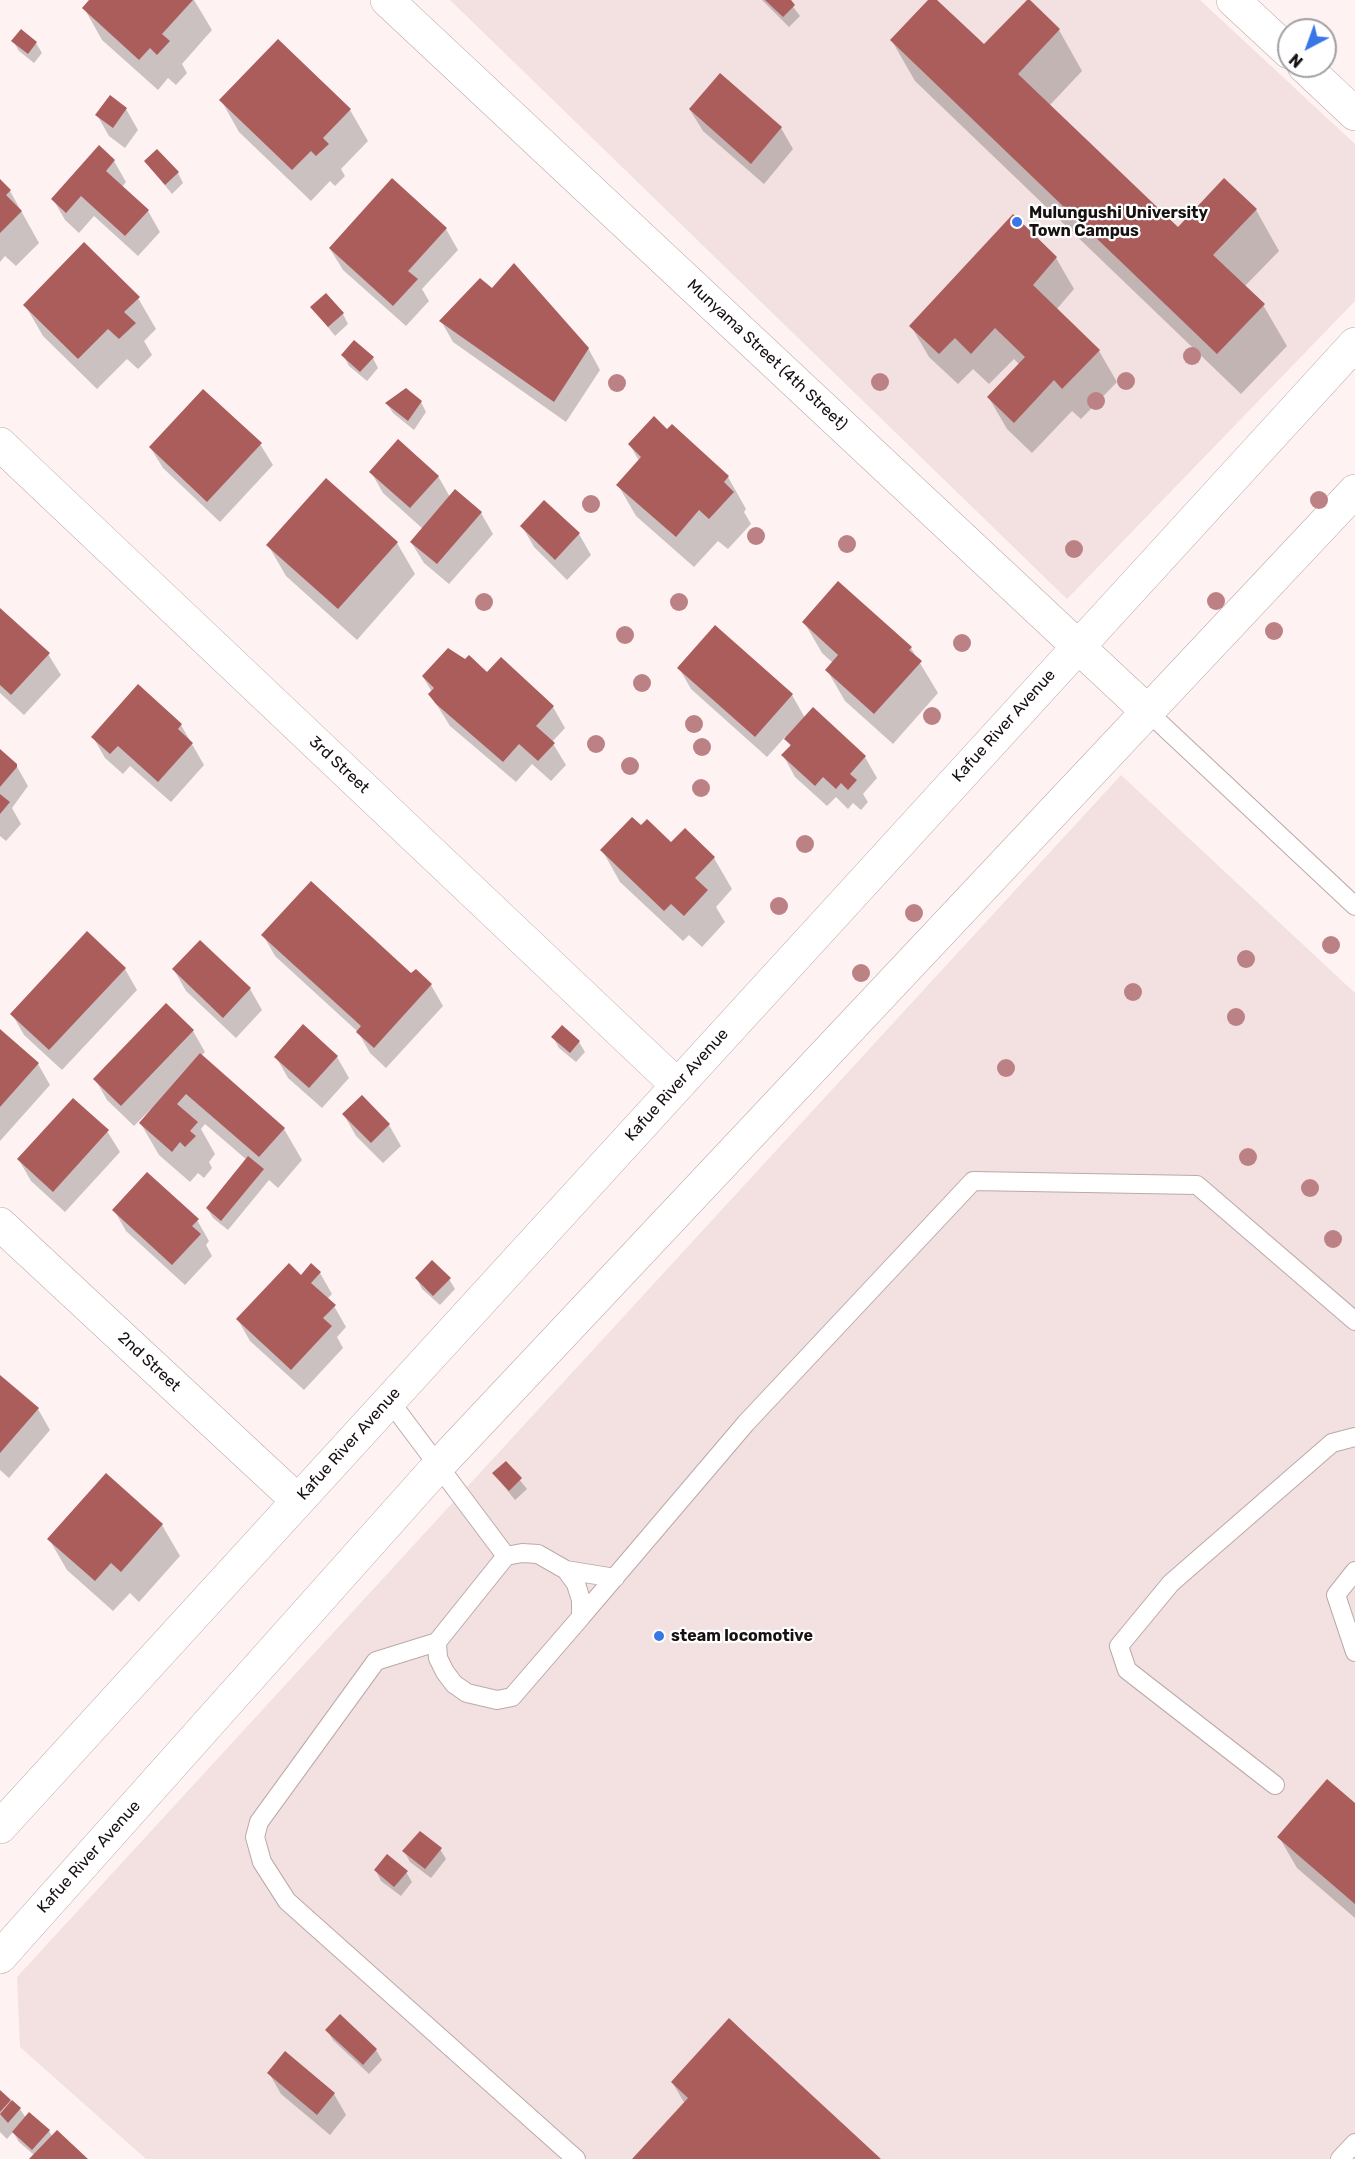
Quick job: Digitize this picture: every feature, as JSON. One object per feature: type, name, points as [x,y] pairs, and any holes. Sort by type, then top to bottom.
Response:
[{"type":"street","name":"Munyama Street (4th Street)","points":[[387,0],[1147,711]]},
{"type":"street","points":[[1233,0],[1277,41]]},
{"type":"street","points":[[1317,78],[1355,114]]},
{"type":"street","name":"Kafue River Avenue","points":[[0,1827],[1355,344]]},
{"type":"street","name":"3rd Street","points":[[0,444],[677,1085]]},
{"type":"street","name":"Kafue River Avenue","points":[[0,1957],[440,1465],[1355,491]]},
{"type":"street","name":"2nd Street","points":[[0,1224],[298,1501]]},
{"type":"lane","points":[[1147,711],[1355,906]]},
{"type":"lane","points":[[437,1642],[438,1658],[454,1684],[474,1696],[496,1700],[512,1697],[746,1423],[973,1181],[1197,1185],[1355,1321]]},
{"type":"lane","points":[[389,1400],[440,1465],[506,1556]]},
{"type":"lane","points":[[1275,1785],[1127,1670],[1119,1646],[1171,1583],[1332,1443],[1355,1437]]},
{"type":"lane","points":[[576,2159],[287,1901],[262,1862],[255,1837],[259,1822],[376,1661],[437,1642],[506,1556],[522,1553],[538,1554],[566,1570],[615,1578]]},
{"type":"lane","points":[[566,1570],[578,1592],[581,1617]]},
{"type":"lane","points":[[1355,1572],[1336,1595],[1355,1652]]},
{"type":"lane","points":[[1340,2159],[1355,2143]]},
{"type":"shaded area","name":"Mulungushi University Town Campus","points":[[450,0],[1200,0],[1277,72],[1277,78],[1284,78],[1355,144],[1355,301],[1067,599]]},
{"type":"shaded area","points":[[1121,775],[1355,993],[1355,2159],[146,2159],[20,2047],[17,1977]]},
{"type":"building","points":[[89,0],[193,0],[162,34],[170,41],[157,55],[150,48],[139,60],[82,8]]},
{"type":"building","points":[[765,0],[791,0],[795,5],[783,17]]},
{"type":"building","points":[[928,0],[937,0],[984,44],[1027,0],[1030,0],[1060,29],[1018,74],[1178,227],[1224,178],[1257,209],[1213,255],[1265,304],[1217,354],[890,40]]},
{"type":"building","points":[[21,29],[37,42],[28,54],[11,41]]},
{"type":"building","points":[[278,39],[351,109],[323,138],[329,144],[316,156],[311,151],[292,170],[219,100]]},
{"type":"building","points":[[720,73],[782,127],[751,164],[689,109]]},
{"type":"building","points":[[110,95],[127,108],[113,128],[95,115]]},
{"type":"building","points":[[99,145],[115,160],[106,171],[149,210],[125,236],[81,196],[66,213],[51,199]]},
{"type":"building","points":[[157,149],[179,172],[165,185],[144,161]]},
{"type":"building","points":[[392,178],[447,228],[408,271],[418,279],[393,306],[329,248]]},
{"type":"building","points":[[0,179],[11,190],[6,195],[22,211],[0,233]]},
{"type":"building","points":[[1013,214],[1057,257],[1033,285],[1100,350],[1062,389],[1054,380],[1014,423],[987,397],[1025,357],[995,328],[971,354],[955,338],[939,354],[909,326]]},
{"type":"building","points":[[84,242],[140,297],[124,312],[136,323],[119,339],[108,329],[78,359],[23,305]]},
{"type":"building","points":[[514,263],[589,348],[554,402],[439,321],[480,278],[492,288]]},
{"type":"building","points":[[326,293],[344,313],[328,327],[310,307]]},
{"type":"building","points":[[354,340],[374,357],[360,372],[341,355]]},
{"type":"building","points":[[406,388],[422,401],[408,421],[385,403]]},
{"type":"building","points":[[203,389],[262,443],[207,502],[149,447]]},
{"type":"building","points":[[654,416],[667,429],[672,424],[729,476],[724,482],[734,492],[709,519],[699,510],[676,537],[616,485],[641,457],[628,444]]},
{"type":"building","points":[[398,439],[439,476],[410,508],[369,472]]},
{"type":"building","points":[[326,478],[398,542],[338,609],[266,545]]},
{"type":"building","points":[[455,489],[482,512],[437,564],[410,542]]},
{"type":"building","points":[[544,500],[580,533],[555,560],[520,526]]},
{"type":"building","points":[[838,581],[912,647],[909,650],[922,661],[874,714],[825,670],[838,655],[802,622]]},
{"type":"building","points":[[0,608],[50,653],[11,695],[0,685]]},
{"type":"building","points":[[715,625],[793,694],[755,737],[677,668]]},
{"type":"building","points":[[448,648],[465,659],[469,655],[487,672],[501,657],[554,706],[536,726],[555,743],[538,761],[519,744],[503,762],[436,704],[428,694],[434,688],[422,676]]},
{"type":"building","points":[[138,684],[182,724],[178,729],[193,743],[158,782],[118,746],[110,754],[91,737]]},
{"type":"building","points":[[813,707],[866,756],[850,774],[857,780],[848,790],[841,783],[836,789],[823,777],[815,786],[781,755],[791,745],[784,739]]},
{"type":"building","points":[[0,749],[17,764],[17,767],[0,787]]},
{"type":"building","points":[[0,794],[10,802],[0,814]]},
{"type":"building","points":[[632,817],[641,825],[647,819],[671,842],[685,828],[715,857],[695,878],[708,890],[684,916],[671,904],[664,911],[600,850]]},
{"type":"building","points":[[311,881],[411,973],[416,969],[432,984],[374,1048],[356,1032],[361,1026],[261,935]]},
{"type":"building","points":[[87,931],[126,968],[49,1050],[10,1014]]},
{"type":"building","points":[[200,940],[251,988],[223,1018],[172,969]]},
{"type":"building","points":[[166,1003],[194,1030],[121,1106],[93,1079]]},
{"type":"building","points":[[303,1024],[338,1056],[309,1088],[274,1057]]},
{"type":"building","points":[[562,1025],[580,1041],[570,1053],[551,1037]]},
{"type":"building","points":[[0,1029],[39,1063],[0,1107]]},
{"type":"building","points":[[200,1053],[285,1128],[259,1157],[186,1094],[177,1104],[198,1122],[190,1131],[196,1136],[185,1147],[180,1142],[172,1152],[139,1123]]},
{"type":"building","points":[[362,1095],[390,1124],[371,1143],[342,1114]]},
{"type":"building","points":[[73,1098],[109,1130],[53,1192],[17,1159]]},
{"type":"building","points":[[248,1156],[264,1169],[221,1221],[206,1208]]},
{"type":"building","points":[[147,1172],[199,1219],[192,1226],[201,1234],[172,1265],[112,1210]]},
{"type":"building","points":[[432,1260],[451,1278],[433,1296],[415,1278]]},
{"type":"building","points":[[289,1263],[301,1275],[311,1263],[321,1272],[311,1283],[336,1305],[323,1318],[332,1326],[291,1370],[236,1319]]},
{"type":"building","points":[[0,1375],[39,1408],[0,1453]]},
{"type":"building","points":[[506,1461],[522,1478],[509,1491],[492,1473]]},
{"type":"building","points":[[106,1473],[163,1524],[121,1572],[111,1563],[95,1581],[47,1539]]},
{"type":"building","points":[[1327,1779],[1355,1803],[1355,1904],[1277,1837]]},
{"type":"building","points":[[420,1831],[442,1848],[425,1869],[402,1851]]},
{"type":"building","points":[[387,1854],[408,1871],[394,1887],[374,1870]]},
{"type":"building","points":[[340,2014],[377,2049],[363,2065],[325,2030]]},
{"type":"building","points":[[729,2018],[881,2159],[632,2159],[688,2098],[671,2082]]},
{"type":"building","points":[[285,2051],[335,2093],[317,2115],[267,2073]]},
{"type":"building","points":[[0,2090],[11,2100],[0,2112]]},
{"type":"building","points":[[12,2100],[21,2108],[8,2123],[0,2114]]},
{"type":"building","points":[[29,2112],[50,2130],[32,2150],[12,2132]]},
{"type":"building","points":[[57,2130],[88,2159],[29,2159]]},
{"type":"place","name":"Mulungushi University Town Campus","points":[[1017,222]]},
{"type":"place","name":"steam locomotive","points":[[659,1636]]}]
